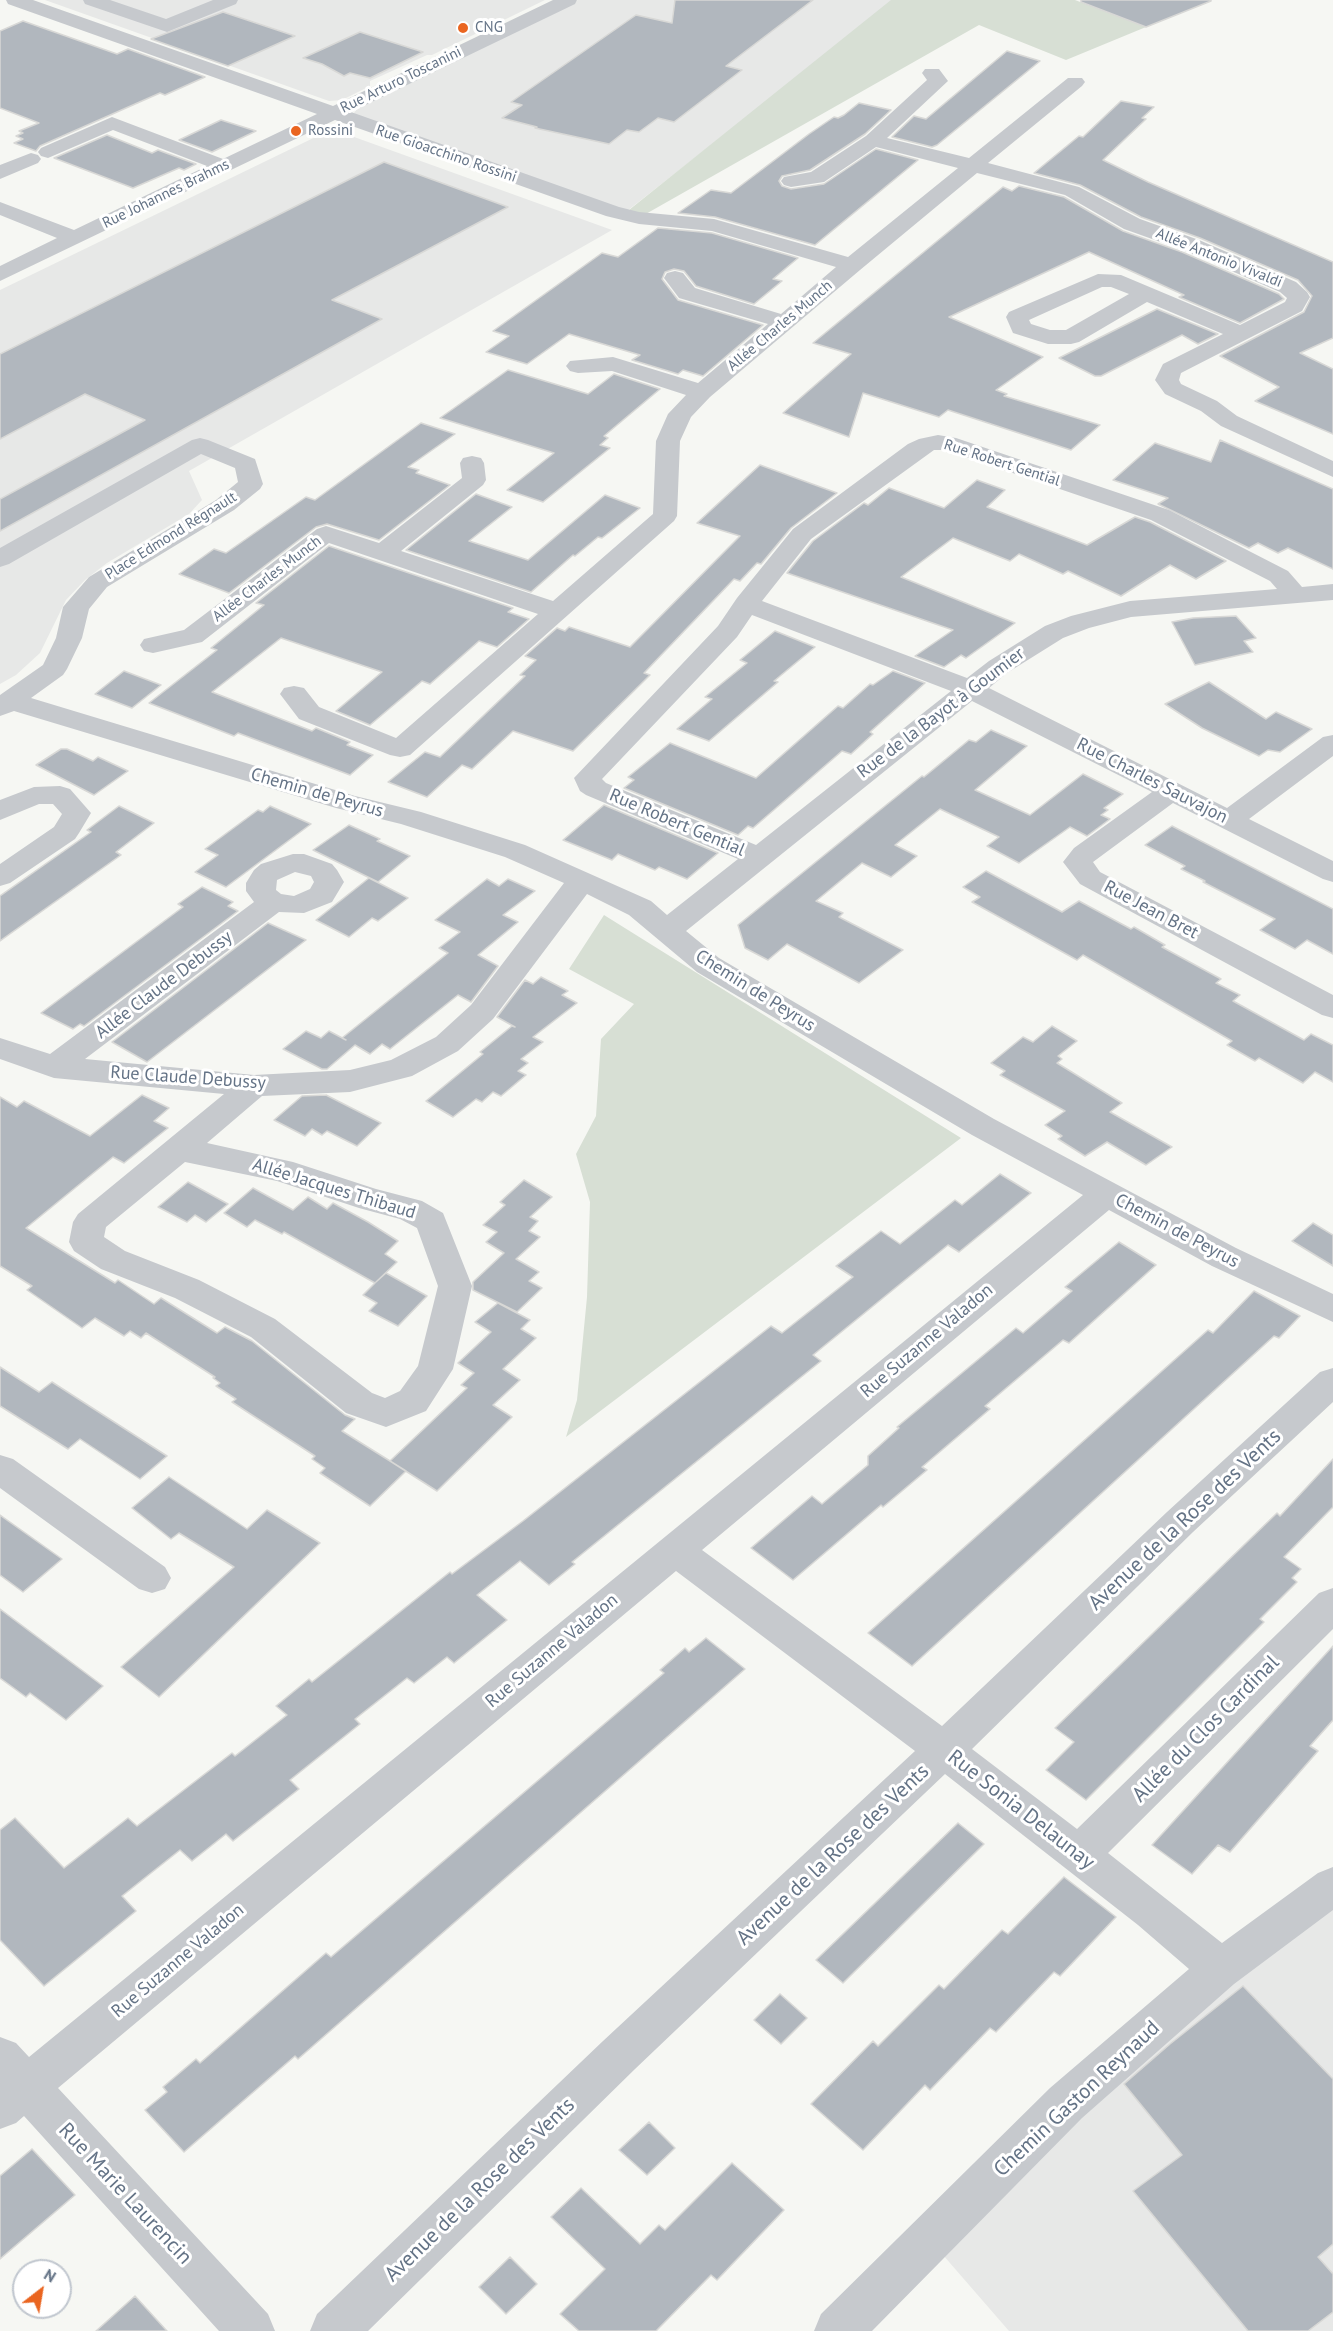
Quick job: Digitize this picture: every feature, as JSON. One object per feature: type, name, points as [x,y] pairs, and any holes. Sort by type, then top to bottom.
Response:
[{"type":"street","name":"Rue Gioacchino Rossini","points":[[19,0],[332,114],[613,212],[639,218],[714,225],[852,265]]},
{"type":"street","points":[[92,0],[167,26],[229,0]]},
{"type":"street","name":"Rue Arturo Toscanini","points":[[332,114],[568,0]]},
{"type":"street","points":[[791,181],[817,178],[873,140],[938,81],[932,73]]},
{"type":"street","name":"Allée Charles Munch","points":[[294,694],[309,713],[400,749],[665,516],[668,441],[680,414],[702,392],[1075,82]]},
{"type":"street","name":"Rue Johannes Brahms","points":[[0,274],[332,114]]},
{"type":"street","points":[[0,173],[112,123],[224,166]]},
{"type":"street","name":"Allée Antonio Vivaldi","points":[[873,140],[1072,191],[1132,224],[1191,244],[1288,287],[1299,297],[1294,306],[1171,369],[1167,380],[1173,389],[1209,406],[1229,421],[1333,470]]},
{"type":"street","points":[[0,208],[75,238]]},
{"type":"street","points":[[675,278],[687,293],[784,322]]},
{"type":"street","points":[[1146,293],[1071,337],[1048,337],[1021,328],[1017,317],[1098,281],[1113,280],[1146,293],[1241,333]]},
{"type":"street","points":[[578,366],[613,363],[702,392]]},
{"type":"street","name":"Rue Robert Gential","points":[[757,856],[596,789],[590,785],[588,778],[728,631],[746,604],[802,534],[927,444],[948,443],[1160,515],[1280,576],[1288,585],[1292,595]]},
{"type":"street","name":"Place Edmond Régnault","points":[[0,559],[200,445],[246,464],[251,484],[225,505],[98,582],[76,607],[69,638],[54,669],[6,704]]},
{"type":"street","points":[[384,552],[474,480],[472,463]]},
{"type":"street","name":"Allée Charles Munch","points":[[153,645],[193,636],[326,534],[556,611]]},
{"type":"street","name":"Rue de la Bayot à Goumier","points":[[666,931],[757,856],[969,689],[1023,649],[1054,632],[1106,614],[1130,609],[1333,592]]},
{"type":"street","points":[[746,604],[969,689]]},
{"type":"street","name":"Rue Charles Sauvajon","points":[[969,689],[1333,873]]},
{"type":"street","name":"Chemin de Peyrus","points":[[6,704],[76,722],[346,802],[411,818],[515,851],[582,880],[640,908],[708,966],[983,1127],[1224,1257],[1333,1309]]},
{"type":"street","points":[[1230,820],[1332,745]]},
{"type":"street","name":"Rue Jean Bret","points":[[1172,791],[1084,854],[1078,862],[1082,869],[1090,878],[1333,1008]]},
{"type":"street","points":[[0,811],[34,796],[60,795],[77,813],[65,833],[3,868]]},
{"type":"street","name":"Rue Claude Debussy","points":[[0,1048],[54,1068],[254,1086],[350,1081],[401,1068],[447,1044],[482,1012],[582,880]]},
{"type":"street","name":"Allée Claude Debussy","points":[[54,1068],[273,902]]},
{"type":"street","name":"Allée Jacques Thibaud","points":[[179,1149],[281,1170],[371,1200],[410,1209],[431,1221],[455,1286],[435,1369],[413,1401],[386,1413],[359,1403],[262,1328],[188,1289],[113,1260],[86,1242],[90,1222],[254,1086]]},
{"type":"street","name":"Rue Suzanne Valadon","points":[[9,2084],[675,1550],[1106,1194]]},
{"type":"street","name":"Avenue de la Rose des Vents","points":[[334,2331],[620,2055],[944,1750],[1180,1522],[1333,1381]]},
{"type":"street","points":[[0,1469],[152,1578]]},
{"type":"street","name":"Rue Sonia Delaunay","points":[[675,1550],[944,1750],[1207,1957],[1219,1970]]},
{"type":"street","name":"Allée du Clos Cardinal","points":[[1079,1855],[1333,1604]]},
{"type":"street","name":"Chemin Gaston Reynaud","points":[[838,2331],[1066,2103],[1219,1970],[1333,1887]]},
{"type":"street","name":"Rue Marie Laurencin","points":[[9,2084],[251,2331]]},
{"type":"shaded area","points":[[45,0],[545,0],[432,55],[427,55],[370,81],[370,86],[342,100],[329,101]]},
{"type":"shaded area","points":[[578,0],[896,0],[627,211],[357,116],[354,113],[359,106]]},
{"type":"shaded area","points":[[891,0],[1075,0],[1146,27],[1066,60],[979,25],[644,215],[629,210]]},
{"type":"shaded area","points":[[332,129],[612,230],[189,471],[202,500],[189,514],[107,563],[85,580],[66,600],[40,653],[16,675],[0,684],[0,290]]},
{"type":"shaded area","points":[[604,915],[961,1138],[566,1437],[577,1400],[587,1297],[590,1202],[576,1154],[596,1116],[601,1039],[634,1004],[569,969]]},
{"type":"shaded area","points":[[1333,1903],[1333,2331],[1009,2331],[943,2255],[1066,2112]]},
{"type":"building","points":[[675,0],[813,0],[726,66],[742,70],[674,122],[658,118],[639,132],[627,130],[609,144],[535,128],[537,127],[502,118],[522,105],[511,102],[636,15],[672,23]]},
{"type":"building","points":[[1081,0],[1211,1],[1146,27],[1081,2]]},
{"type":"building","points":[[223,12],[295,36],[228,66],[151,39]]},
{"type":"building","points":[[23,21],[117,54],[128,49],[205,77],[165,95],[160,93],[40,146],[36,151],[14,143],[23,139],[16,136],[23,133],[19,131],[39,123],[0,108],[0,31]]},
{"type":"building","points":[[360,32],[423,52],[370,78],[350,73],[344,76],[322,64],[303,58]]},
{"type":"building","points":[[1007,51],[1040,61],[937,145],[932,147],[892,137],[914,116],[926,119]]},
{"type":"building","points":[[1121,101],[1154,107],[1142,118],[1146,119],[1103,160],[1148,182],[1333,262],[1333,338],[1300,353],[1333,369],[1333,434],[1255,401],[1279,387],[1220,356],[1304,312],[1312,296],[1298,280],[1200,238],[1141,217],[1080,185],[1034,173],[1079,136],[1083,137]]},
{"type":"building","points":[[859,103],[891,110],[865,134],[810,170],[782,176],[779,181],[782,186],[791,189],[824,184],[876,149],[918,160],[815,245],[715,217],[678,213],[711,190],[731,193],[809,134],[834,117],[844,115]]},
{"type":"building","points":[[221,120],[256,131],[212,152],[179,140]]},
{"type":"building","points":[[107,135],[152,153],[158,150],[196,164],[184,170],[179,168],[133,188],[54,158]]},
{"type":"building","points":[[384,162],[508,207],[332,300],[382,319],[0,531],[0,499],[145,420],[85,394],[0,439],[0,354]]},
{"type":"building","points":[[1019,186],[1064,197],[1123,231],[1182,252],[1279,294],[1284,299],[1240,323],[1179,297],[1184,295],[1089,252],[949,317],[1043,357],[996,390],[1007,394],[1004,396],[1100,425],[1071,450],[948,410],[939,417],[863,393],[849,437],[783,413],[851,354],[813,343],[1003,187],[1012,191]]},
{"type":"building","points":[[658,228],[712,233],[798,258],[773,279],[782,281],[754,304],[696,286],[684,271],[674,269],[665,272],[662,279],[678,300],[763,325],[703,376],[683,370],[678,374],[632,360],[640,355],[569,334],[527,364],[486,352],[509,336],[493,331],[602,253],[618,257]]},
{"type":"building","points":[[1157,309],[1218,334],[1198,344],[1182,335],[1101,376],[1095,376],[1059,358]]},
{"type":"building","points":[[508,370],[588,394],[614,374],[660,389],[604,436],[608,438],[600,445],[610,448],[543,502],[507,490],[554,453],[440,418]]},
{"type":"building","points":[[421,423],[455,434],[408,467],[419,470],[416,473],[450,485],[379,540],[327,524],[316,527],[229,593],[179,574],[214,549],[226,553],[306,497],[315,500]]},
{"type":"building","points":[[1220,440],[1333,489],[1333,569],[1288,548],[1278,553],[1258,543],[1249,548],[1158,504],[1168,498],[1113,480],[1155,443],[1211,462]]},
{"type":"building","points":[[760,465],[837,493],[791,528],[761,564],[757,563],[740,581],[734,579],[644,673],[650,675],[573,751],[513,731],[472,769],[462,765],[427,797],[388,782],[425,752],[440,757],[525,676],[520,675],[536,660],[525,656],[557,628],[565,631],[569,627],[630,647],[740,536],[697,523]]},
{"type":"building","points":[[977,480],[1005,490],[987,507],[1087,545],[1135,517],[1150,522],[1226,561],[1196,579],[1170,565],[1121,596],[1068,571],[1063,574],[1019,554],[1010,561],[953,538],[901,577],[1015,623],[966,658],[961,655],[944,667],[915,656],[953,630],[787,573],[813,541],[864,503],[868,505],[889,488],[944,508]]},
{"type":"building","points":[[476,494],[512,507],[469,541],[528,560],[605,495],[640,508],[602,538],[598,537],[575,556],[573,555],[531,592],[406,550]]},
{"type":"building","points":[[329,546],[513,608],[508,612],[529,619],[497,647],[479,641],[430,684],[422,681],[370,725],[336,711],[382,672],[281,638],[212,692],[312,731],[316,728],[350,742],[347,745],[373,755],[350,775],[238,733],[234,736],[149,703],[217,650],[211,648],[264,605],[256,603]]},
{"type":"building","points":[[1236,616],[1256,638],[1244,641],[1253,652],[1195,665],[1172,622],[1193,618]]},
{"type":"building","points":[[775,631],[815,647],[709,741],[677,729],[712,699],[705,697],[747,663],[740,660]]},
{"type":"building","points":[[124,671],[161,685],[132,708],[95,694]]},
{"type":"building","points":[[893,671],[925,683],[870,732],[873,734],[851,754],[842,751],[753,828],[748,826],[738,835],[624,788],[634,780],[628,777],[670,743],[756,778],[838,706],[843,708],[870,684],[873,685]]},
{"type":"building","points":[[1209,682],[1266,719],[1276,712],[1312,729],[1280,752],[1268,750],[1259,756],[1202,728],[1165,704]]},
{"type":"building","points":[[991,730],[1027,746],[975,790],[1030,815],[1083,774],[1123,794],[1104,808],[1108,810],[1101,815],[1110,819],[1087,836],[1070,827],[1019,863],[987,846],[999,837],[940,809],[895,845],[917,856],[891,877],[862,863],[816,901],[843,913],[839,917],[903,950],[859,983],[787,944],[768,960],[745,948],[738,925],[922,776],[924,777],[969,740],[976,742]]},
{"type":"building","points":[[61,749],[67,749],[93,761],[98,757],[128,771],[94,795],[36,765]]},
{"type":"building","points":[[604,805],[718,853],[687,879],[659,867],[655,870],[618,854],[612,860],[563,840]]},
{"type":"building","points":[[119,806],[154,823],[116,852],[121,855],[0,941],[0,896],[91,832],[87,830]]},
{"type":"building","points":[[270,806],[311,824],[226,887],[195,872],[218,855],[205,849],[258,810],[263,812]]},
{"type":"building","points":[[349,825],[410,856],[378,882],[313,850]]},
{"type":"building","points":[[1172,826],[1333,909],[1333,954],[1307,940],[1295,949],[1260,930],[1275,919],[1203,882],[1205,881],[1181,869],[1185,866],[1145,845]]},
{"type":"building","points":[[986,871],[1062,912],[1079,901],[1131,929],[1134,927],[1165,945],[1162,947],[1221,979],[1216,983],[1240,995],[1233,1001],[1304,1040],[1311,1034],[1333,1045],[1333,1082],[1315,1072],[1303,1083],[1259,1058],[1255,1061],[1227,1045],[1232,1041],[1083,955],[1077,960],[972,902],[980,897],[963,887]]},
{"type":"building","points":[[369,878],[408,898],[378,921],[372,918],[349,937],[316,920]]},
{"type":"building","points":[[487,879],[499,886],[508,879],[535,891],[503,915],[518,922],[478,955],[498,966],[471,1002],[458,995],[390,1049],[382,1044],[370,1054],[355,1045],[327,1069],[322,1069],[283,1049],[306,1031],[321,1038],[329,1031],[342,1038],[448,953],[439,948],[460,932],[435,920]]},
{"type":"building","points":[[202,887],[233,902],[228,906],[238,911],[84,1026],[80,1024],[73,1029],[41,1013],[183,907],[178,904]]},
{"type":"building","points":[[268,923],[306,940],[147,1062],[112,1042]]},
{"type":"building","points":[[541,977],[568,991],[562,995],[577,1003],[533,1037],[543,1042],[521,1059],[528,1063],[518,1071],[526,1075],[501,1096],[493,1092],[482,1102],[476,1099],[453,1117],[426,1101],[483,1054],[480,1052],[512,1026],[515,1027],[497,1017],[525,980],[533,984]]},
{"type":"building","points":[[1052,1026],[1077,1041],[1058,1056],[1062,1059],[1057,1063],[1122,1103],[1110,1112],[1172,1147],[1146,1165],[1107,1142],[1085,1156],[1058,1139],[1062,1136],[1045,1125],[1065,1111],[1000,1075],[1005,1071],[991,1063],[1023,1037],[1033,1042]]},
{"type":"building","points":[[142,1095],[169,1108],[154,1121],[168,1128],[124,1163],[113,1157],[26,1228],[115,1283],[118,1280],[154,1304],[161,1298],[217,1333],[225,1327],[252,1341],[345,1415],[355,1419],[342,1431],[406,1471],[370,1506],[320,1473],[325,1468],[312,1459],[315,1456],[232,1402],[236,1399],[216,1386],[220,1383],[213,1378],[215,1377],[146,1333],[141,1338],[130,1331],[124,1336],[95,1318],[82,1328],[27,1290],[32,1286],[0,1266],[0,1097],[17,1107],[24,1101],[90,1136]]},
{"type":"building","points":[[326,1095],[381,1123],[357,1146],[327,1131],[322,1135],[312,1129],[305,1136],[274,1120],[302,1096]]},
{"type":"building","points":[[1000,1174],[1031,1193],[959,1252],[948,1245],[813,1355],[821,1361],[572,1562],[575,1564],[549,1585],[520,1561],[477,1595],[507,1620],[454,1663],[447,1657],[414,1683],[407,1678],[355,1719],[360,1724],[290,1780],[299,1789],[233,1841],[226,1834],[192,1861],[180,1850],[122,1896],[136,1911],[44,1986],[0,1940],[0,1830],[15,1818],[64,1868],[128,1818],[137,1826],[232,1753],[235,1756],[287,1715],[276,1706],[309,1679],[312,1682],[450,1572],[452,1574],[523,1521],[771,1326],[782,1333],[853,1277],[836,1266],[881,1231],[900,1244],[955,1200],[962,1205]]},
{"type":"building","points":[[524,1180],[552,1197],[530,1217],[538,1221],[529,1231],[540,1237],[516,1259],[539,1272],[529,1281],[542,1288],[517,1312],[473,1290],[473,1282],[504,1253],[486,1242],[497,1232],[483,1225],[505,1205],[500,1202]]},
{"type":"building","points":[[188,1182],[228,1204],[206,1222],[195,1215],[187,1222],[158,1207]]},
{"type":"building","points":[[253,1188],[293,1210],[308,1197],[327,1209],[333,1203],[368,1222],[398,1241],[385,1254],[397,1262],[376,1282],[386,1273],[427,1296],[398,1326],[369,1311],[377,1303],[363,1295],[375,1283],[284,1232],[282,1234],[255,1220],[247,1227],[224,1213]]},
{"type":"building","points":[[1313,1223],[1333,1235],[1333,1266],[1292,1241]]},
{"type":"building","points":[[1119,1242],[1156,1265],[1069,1343],[1063,1340],[985,1406],[990,1409],[922,1467],[927,1470],[883,1507],[881,1505],[793,1580],[751,1548],[812,1496],[822,1504],[868,1465],[868,1456],[899,1428],[897,1427],[1016,1328],[1023,1333],[1072,1291],[1065,1287]]},
{"type":"building","points":[[1254,1291],[1300,1316],[1279,1338],[1274,1336],[912,1666],[868,1633],[1208,1330],[1213,1333]]},
{"type":"building","points":[[498,1303],[530,1320],[521,1329],[536,1338],[503,1369],[520,1380],[493,1405],[512,1417],[437,1491],[390,1461],[467,1388],[461,1385],[474,1373],[458,1363],[491,1332],[475,1322]]},
{"type":"building","points":[[0,1367],[39,1392],[52,1382],[167,1456],[140,1479],[80,1439],[68,1449],[0,1406]]},
{"type":"building","points":[[1333,1459],[1333,1507],[1284,1557],[1301,1569],[1292,1578],[1297,1582],[1260,1619],[1264,1622],[1086,1800],[1046,1770],[1074,1742],[1055,1728],[1277,1513],[1280,1516]]},
{"type":"building","points":[[169,1477],[247,1529],[267,1510],[320,1543],[159,1697],[121,1667],[234,1567],[179,1533],[171,1539],[132,1508]]},
{"type":"building","points":[[0,1515],[62,1559],[23,1592],[0,1575]]},
{"type":"building","points":[[0,1609],[103,1686],[66,1720],[30,1693],[26,1697],[0,1678]]},
{"type":"building","points":[[706,1638],[745,1669],[298,2059],[295,2056],[184,2152],[145,2110],[167,2092],[163,2087],[196,2059],[200,2063],[326,1953],[331,1957],[664,1673],[660,1670],[685,1648],[689,1652]]},
{"type":"building","points":[[1333,1646],[1333,1720],[1310,1746],[1318,1751],[1230,1852],[1218,1845],[1192,1874],[1152,1845]]},
{"type":"building","points":[[958,1823],[984,1844],[843,1983],[816,1960]]},
{"type":"building","points":[[1064,1877],[1116,1917],[1060,1976],[1054,1972],[996,2032],[990,2028],[930,2090],[925,2085],[863,2150],[811,2104],[873,2041],[878,2046],[939,1985],[944,1989],[1002,1930],[1008,1934]]},
{"type":"building","points":[[1243,1986],[1333,2079],[1333,2244],[1318,2257],[1333,2274],[1333,2312],[1308,2331],[1248,2331],[1133,2191],[1182,2155],[1124,2084]]},
{"type":"building","points":[[780,1994],[807,2018],[781,2044],[754,2020]]},
{"type":"building","points":[[649,2122],[675,2148],[647,2175],[619,2150]]},
{"type":"building","points":[[32,2149],[75,2195],[0,2259],[0,2176]]},
{"type":"building","points":[[732,2163],[784,2210],[717,2280],[711,2275],[656,2331],[579,2331],[560,2314],[605,2269],[551,2217],[581,2188],[640,2244],[659,2225],[665,2230]]},
{"type":"building","points":[[510,2257],[537,2284],[506,2314],[479,2287]]},
{"type":"building","points":[[135,2296],[167,2331],[96,2331]]},
{"type":"place","name":"CNG","points":[[463,28]]},
{"type":"place","name":"Rossini","points":[[296,131]]}]
